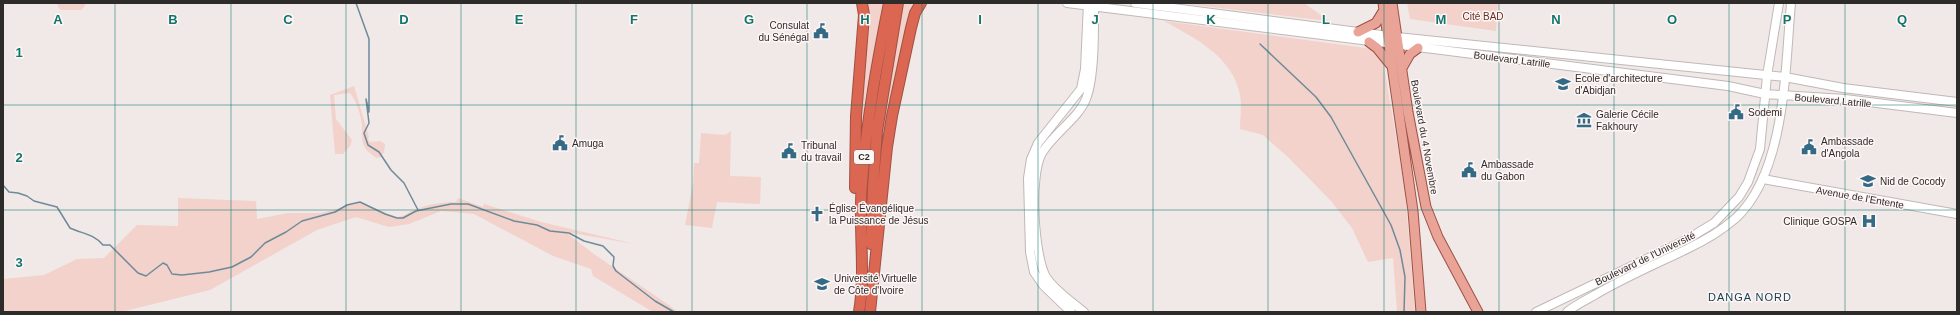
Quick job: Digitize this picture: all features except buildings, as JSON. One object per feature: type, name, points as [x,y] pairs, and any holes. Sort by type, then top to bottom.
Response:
[{"type":"highway","name":"C2","points":[[858,312],[855,239],[854,147],[864,22],[862,3]]},
{"type":"highway","name":"C2","points":[[858,312],[861,286],[861,185],[871,97],[889,3]]},
{"type":"highway","name":"C2","points":[[870,312],[874,159],[881,102],[898,3]]},
{"type":"highway","points":[[870,312],[887,147],[892,116],[911,28],[915,13],[921,3]]},
{"type":"main road","name":"Boulevard Latrille","points":[[1067,3],[1091,4],[1369,42],[1388,40]]},
{"type":"main road","name":"Boulevard Latrille","points":[[1135,3],[1358,32],[1388,40],[1437,40],[1785,77],[1843,88],[1957,102]]},
{"type":"main road","name":"Boulevard du 4 Novembre","points":[[1392,3],[1420,182],[1426,207],[1438,237],[1478,312]]},
{"type":"main road","name":"Boulevard de l'Université","points":[[1536,312],[1686,240],[1714,223],[1728,210],[1748,182],[1755,165],[1762,135],[1767,76],[1779,3]]},
{"type":"main road","name":"Boulevard de l'Université","points":[[1567,312],[1609,286],[1690,248],[1719,231],[1736,218],[1748,204],[1763,179],[1772,152],[1783,96],[1791,3]]},
{"type":"main road","points":[[1071,312],[1043,285],[1034,272],[1030,252],[1031,159],[1038,143],[1081,89],[1085,69],[1091,4]]},
{"type":"main road","points":[[1358,32],[1376,23],[1384,7]]},
{"type":"main road","points":[[1384,7],[1391,65],[1413,211],[1421,312]]},
{"type":"main road","points":[[1436,50],[1437,40]]},
{"type":"main road","name":"Boulevard Latrille","points":[[1398,41],[1418,48],[1728,86],[1765,94],[1845,99],[1957,113]]},
{"type":"main road","points":[[1369,42],[1377,48],[1391,65]]},
{"type":"main road","points":[[1402,68],[1406,59],[1418,48]]},
{"type":"main road","points":[[1031,179],[1038,251],[1043,270],[1053,286],[1084,312]]},
{"type":"main road","name":"Avenue de l'Entente","points":[[1763,179],[1957,214]]},
{"type":"green space","points":[[57,3],[85,3],[85,6],[81,10],[61,10]]},
{"type":"green space","points":[[869,3],[883,3],[865,98],[859,169],[858,122],[868,27]]},
{"type":"green space","points":[[904,3],[921,3],[882,153],[886,96]]},
{"type":"green space","points":[[1178,3],[1304,3],[1329,21]]},
{"type":"green space","name":"Cité BAD","points":[[1407,3],[1498,3],[1496,31],[1410,19]]},
{"type":"green space","points":[[1164,21],[1375,50],[1383,61],[1405,189],[1415,312],[1397,312],[1393,258],[1368,262],[1352,228],[1331,201],[1289,158],[1263,135],[1240,129],[1240,95],[1230,70],[1221,59],[1188,34]]},
{"type":"green space","points":[[354,86],[369,137],[368,139],[370,142],[380,141],[385,144],[384,152],[381,157],[377,158],[370,154],[364,145],[360,116],[350,93],[334,95],[336,119],[352,140],[350,146],[343,154],[335,154],[330,95]]},
{"type":"green space","points":[[731,131],[730,176],[761,177],[760,204],[717,202],[712,228],[685,225],[693,184],[694,163],[699,163],[701,133],[725,135]]},
{"type":"green space","points":[[178,198],[256,201],[257,219],[288,213],[322,213],[360,202],[399,217],[427,206],[456,202],[458,198],[483,207],[484,204],[541,222],[635,244],[566,232],[593,253],[678,312],[653,312],[593,276],[591,269],[553,256],[474,214],[441,211],[409,224],[389,227],[356,217],[317,230],[210,290],[121,312],[3,312],[3,279],[44,275],[77,259],[104,258],[137,225],[178,226]]},
{"type":"waterway","points":[[356,3],[369,39],[369,112],[366,99],[369,123],[364,133],[368,145],[379,152],[391,170],[404,183],[418,210]]},
{"type":"waterway","points":[[1260,44],[1316,97],[1331,117],[1391,225],[1400,250],[1405,277],[1404,312]]},
{"type":"waterway","points":[[3,185],[9,192],[18,193],[27,196],[34,201],[57,207],[70,228],[92,236],[103,245],[110,245],[138,273],[146,276],[163,263],[167,265],[172,274],[182,275],[209,272],[232,267],[251,257],[265,243],[286,232],[302,221],[335,212],[347,205],[360,202],[397,218],[403,218],[416,211],[451,204],[468,204],[514,221],[537,225],[550,231],[569,233],[584,241],[603,246],[614,257],[613,266],[616,271],[655,301],[674,312]]},
{"type":"place","name":"Consulat du Sénégal","points":[[821,31]]},
{"type":"place","name":"Ecole d'architecture d'Abidjan","points":[[1563,84]]},
{"type":"place","name":"Sodemi","points":[[1736,112]]},
{"type":"place","name":"Galerie Cécile Fakhoury","points":[[1584,120]]},
{"type":"place","name":"Amuga","points":[[560,143]]},
{"type":"place","name":"Ambassade d'Angola","points":[[1809,147]]},
{"type":"place","name":"Tribunal du travail","points":[[789,151]]},
{"type":"place","name":"Ambassade du Gabon","points":[[1469,170]]},
{"type":"place","name":"Nid de Cocody","points":[[1868,181]]},
{"type":"place","name":"Église Évangélique la Puissance de Jésus","points":[[817,214]]},
{"type":"place","name":"Clinique GOSPA","points":[[1869,221]]},
{"type":"place","name":"Université Virtuelle de Côte d'Ivoire","points":[[822,284]]},
{"type":"district","name":"DANGA NORD","points":[[1750,297]]}]
